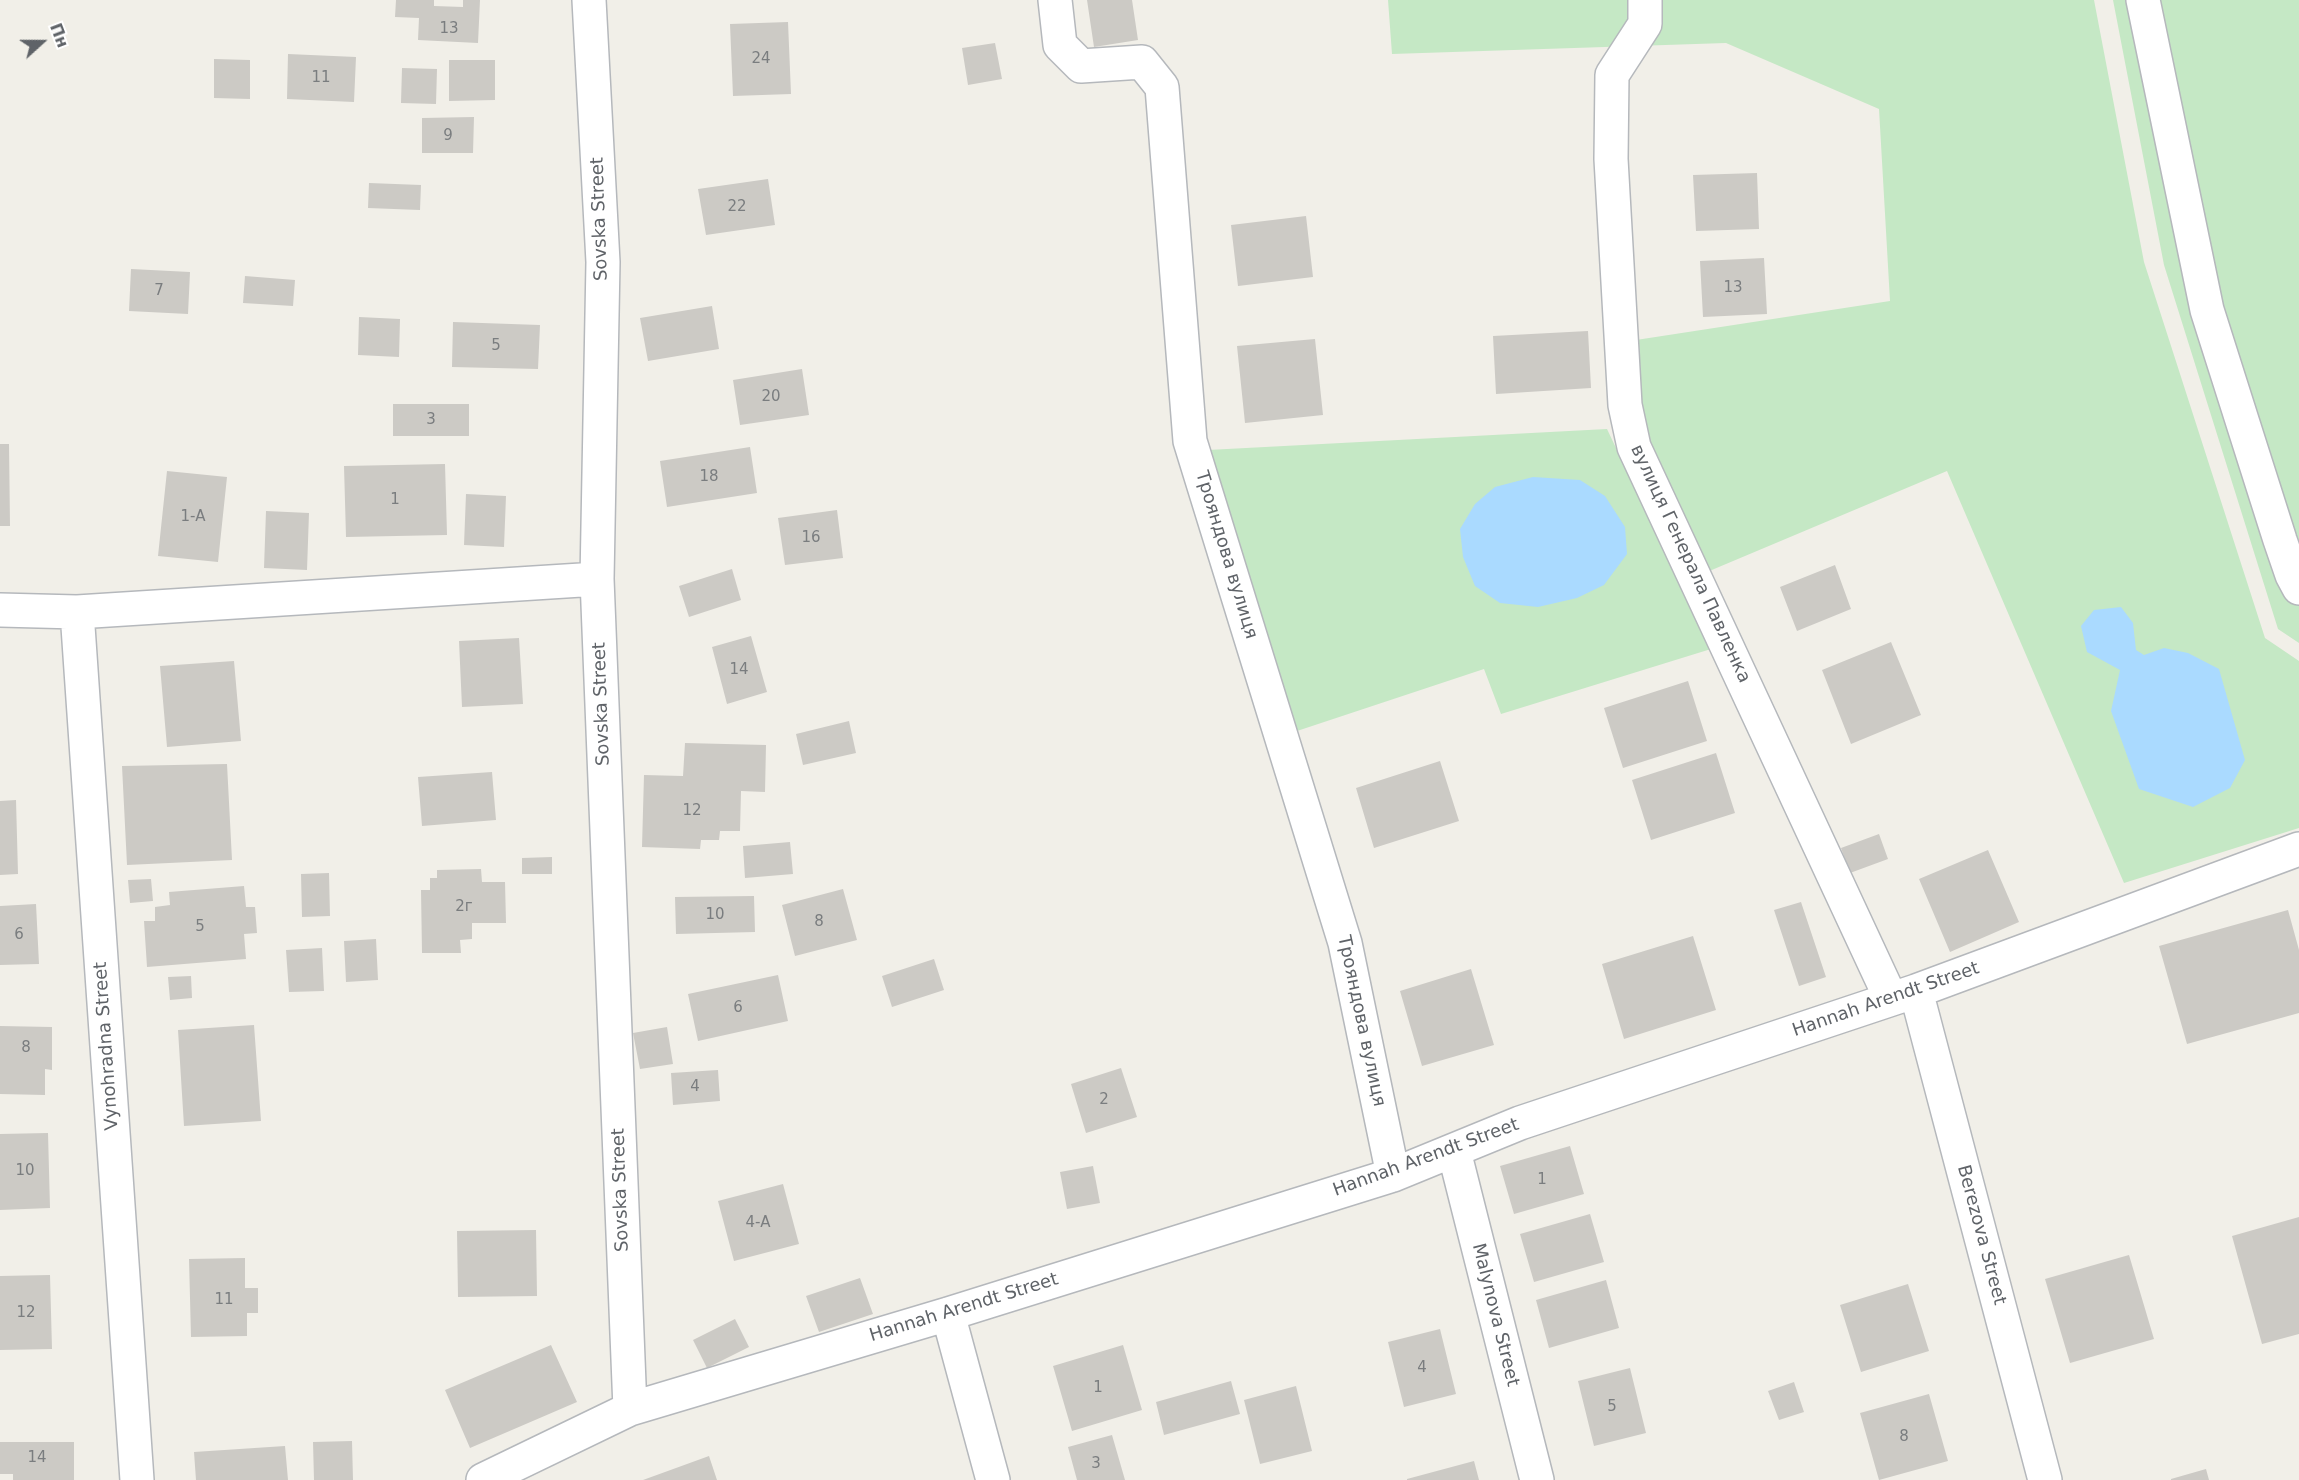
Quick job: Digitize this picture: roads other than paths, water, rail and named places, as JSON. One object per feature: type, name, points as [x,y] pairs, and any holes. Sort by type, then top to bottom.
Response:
[{"type":"street","name":"Sovska Street","points":[[589,0],[603,262],[597,579],[630,1409]]},
{"type":"street","name":"Трояндова вулиця","points":[[1055,0],[1060,45],[1081,66],[1142,62],[1162,87],[1191,441],[1345,943],[1393,1174]]},
{"type":"street","name":"вулиця Генерала Павленка","points":[[1645,0],[1645,24],[1612,75],[1611,159],[1625,405],[1634,447],[1904,995]]},
{"type":"street","points":[[2143,0],[2207,309],[2280,540],[2299,588]]},
{"type":"street","points":[[0,610],[77,612],[597,579]]},
{"type":"street","name":"Vynohradna Street","points":[[77,612],[137,1480]]},
{"type":"street","name":"Hannah Arendt Street","points":[[483,1480],[630,1409],[948,1314],[1393,1174],[1520,1123],[1904,995],[2299,849]]},
{"type":"street","name":"Berezova Street","points":[[1904,995],[2045,1480]]},
{"type":"street","name":"Malynova Street","points":[[1454,1151],[1537,1480]]},
{"type":"street","points":[[948,1314],[993,1480]]},
{"type":"water","points":[[1533,477],[1580,480],[1605,496],[1625,527],[1627,554],[1604,585],[1577,598],[1538,607],[1500,603],[1475,586],[1463,557],[1460,529],[1475,504],[1495,487]]},
{"type":"water","points":[[2121,607],[2133,623],[2136,650],[2144,655],[2164,648],[2188,653],[2219,669],[2245,760],[2230,788],[2193,807],[2139,789],[2111,711],[2120,670],[2087,652],[2081,626],[2094,610]]}]
